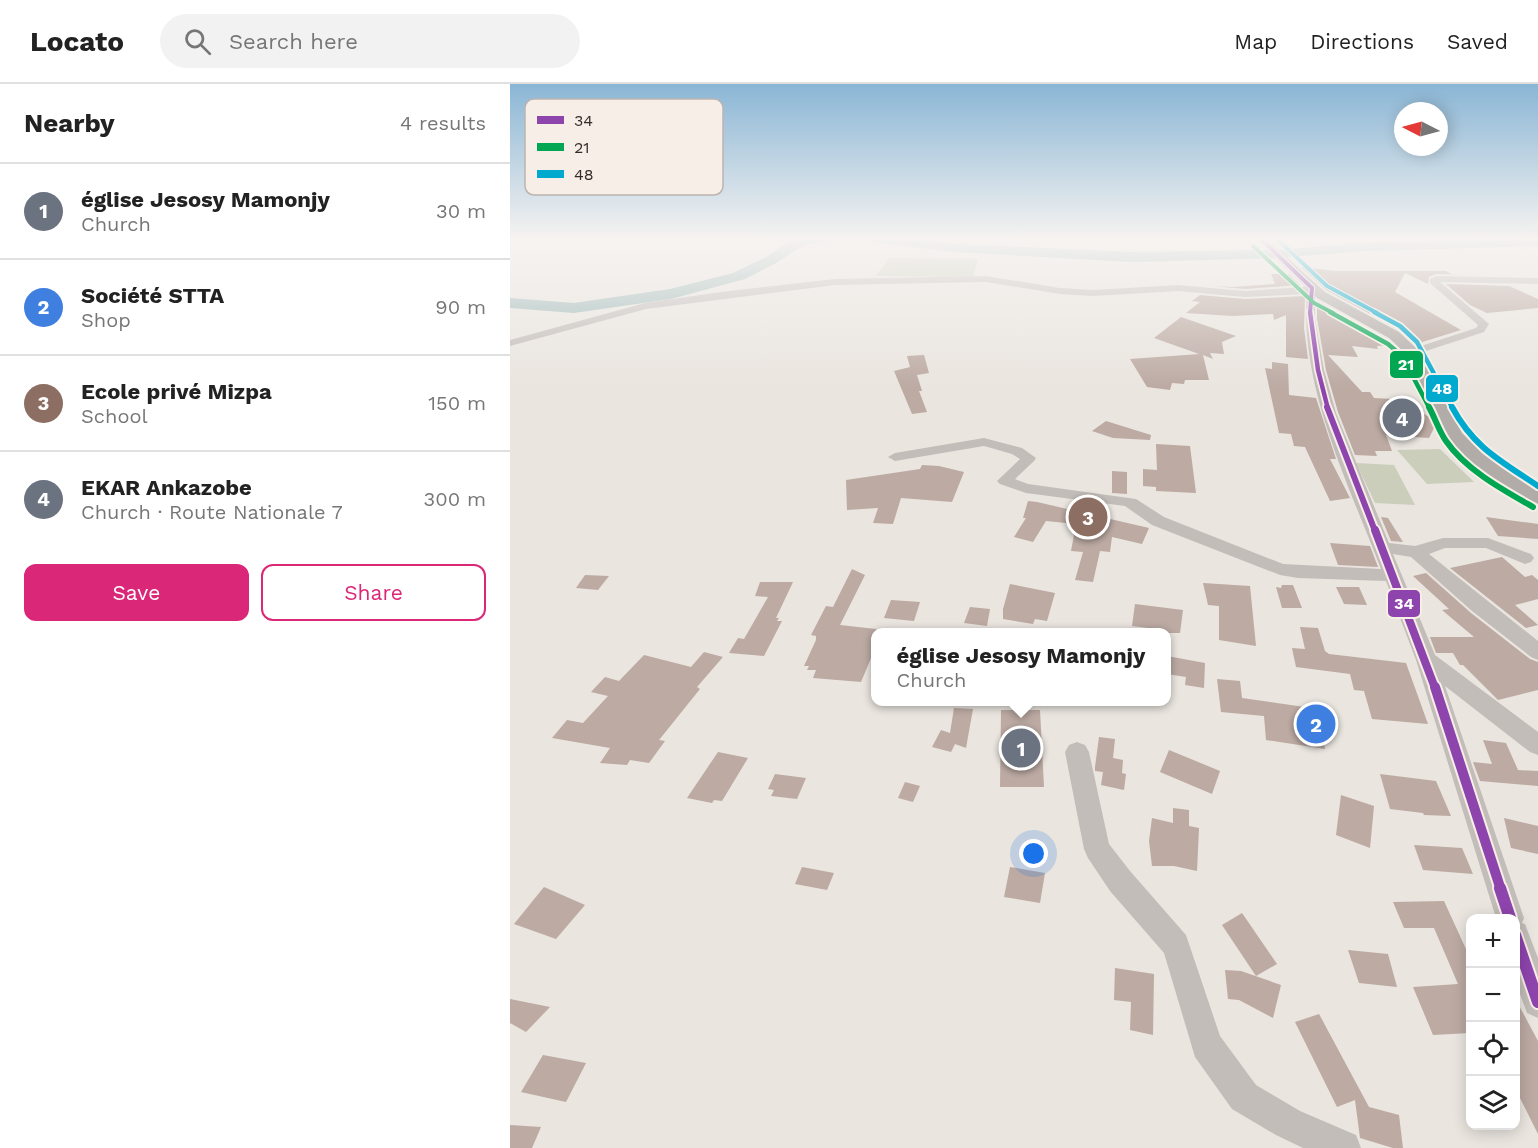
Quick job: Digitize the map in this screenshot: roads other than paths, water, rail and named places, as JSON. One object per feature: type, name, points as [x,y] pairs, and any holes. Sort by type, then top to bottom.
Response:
[{"type":"main road","points":[[1311,289],[1394,334],[1410,350],[1455,435],[1477,458],[1510,482],[1538,498]]},
{"type":"street","points":[[510,343],[645,306],[781,288]]},
{"type":"street","points":[[1039,288],[1093,293],[1178,288],[1245,294],[1311,289],[1310,318],[1318,370],[1329,413],[1426,660],[1509,914]]},
{"type":"street","points":[[1410,350],[1422,349],[1480,330],[1484,324],[1441,288]]},
{"type":"street","points":[[895,457],[984,442],[1017,451],[1029,458],[1005,481],[1026,489],[1130,502],[1158,521],[1280,569],[1298,572],[1394,575]]},
{"type":"street","points":[[1382,548],[1416,552],[1443,543],[1488,543],[1525,558]]},
{"type":"street","points":[[1416,552],[1479,606],[1538,652]]},
{"type":"street","points":[[1426,660],[1538,745]]},
{"type":"street","points":[[1077,752],[1097,849],[1120,881],[1176,945],[1206,1045],[1244,1097],[1288,1123],[1342,1148]]},
{"type":"street","points":[[1520,949],[1538,1002]]},
{"type":"waterway","points":[[510,303],[574,308],[671,294],[695,288]]},
{"type":"place","name":"EKAR Ankazobe","points":[[1402,418]]},
{"type":"place","name":"Ecole privé Mizpa","points":[[1088,517]]},
{"type":"place","name":"Société STTA","points":[[1316,724]]},
{"type":"place","name":"église Jesosy Mamonjy","points":[[1021,748]]}]
